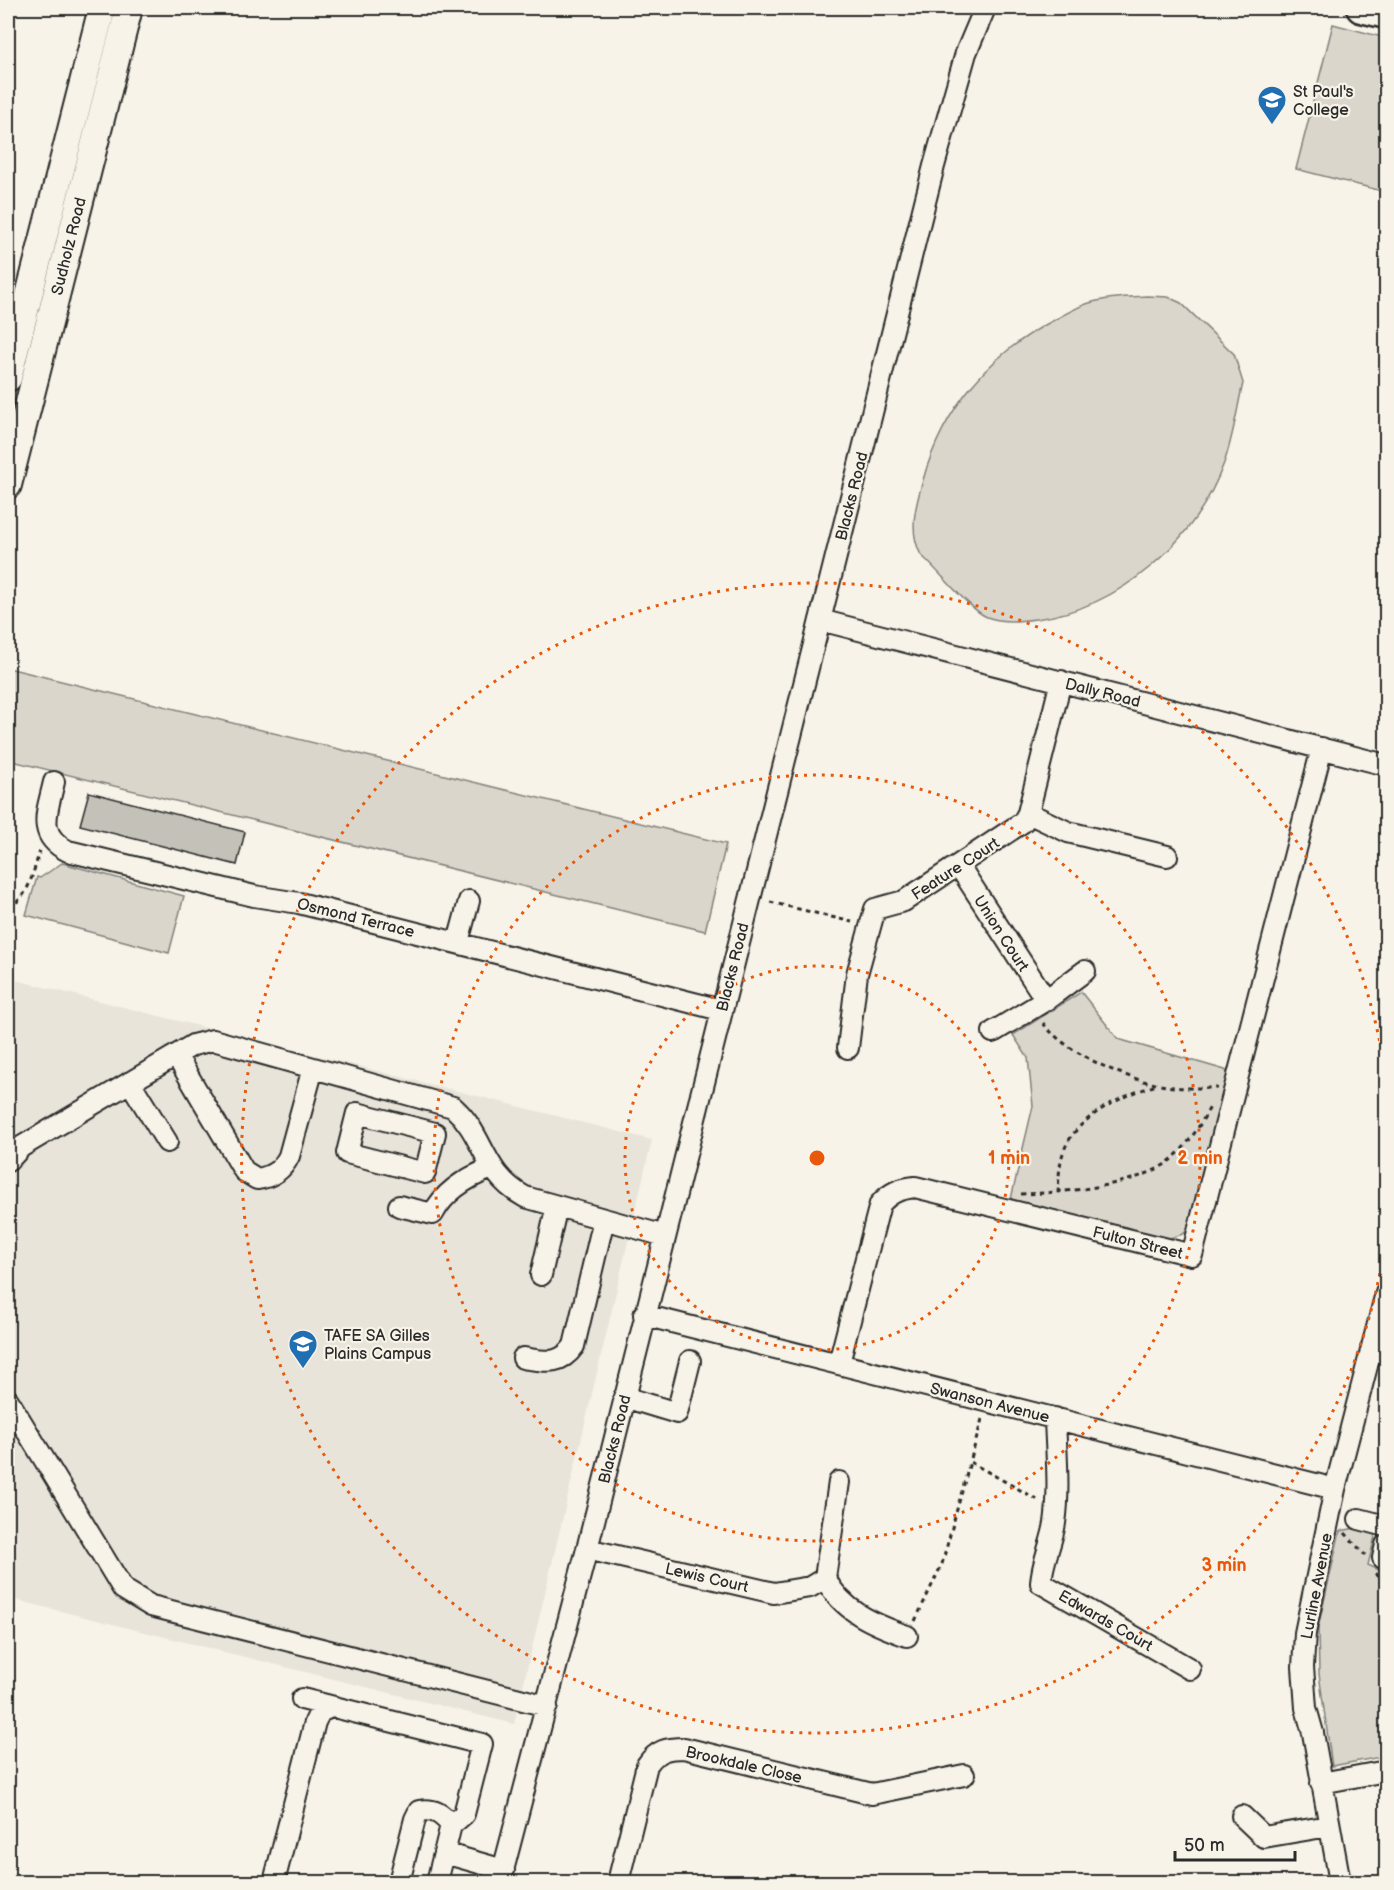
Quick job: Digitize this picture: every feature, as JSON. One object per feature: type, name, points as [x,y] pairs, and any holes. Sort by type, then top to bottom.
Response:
[{"type":"highway","points":[[1361,8],[1386,14]]},
{"type":"main road","name":"Sudholz Road","points":[[8,378],[102,8]]},
{"type":"main road","name":"Sudholz Road","points":[[8,485],[129,8]]},
{"type":"street","name":"Blacks Road","points":[[966,53],[971,8]]},
{"type":"street","name":"Blacks Road","points":[[502,1876],[587,1549],[934,166],[966,53],[985,8]]},
{"type":"street","name":"Dally Road","points":[[820,620],[1386,765]]},
{"type":"street","points":[[1061,681],[1028,813],[1068,832],[1167,856]]},
{"type":"street","name":"Fulton Street","points":[[839,1363],[880,1204],[889,1194],[902,1189],[915,1188],[1192,1255],[1322,748]]},
{"type":"street","points":[[54,782],[46,818],[48,835],[54,844]]},
{"type":"street","name":"Feature Court","points":[[848,1048],[857,974],[875,909],[904,900],[959,866],[1014,830],[1028,813]]},
{"type":"street","name":"Osmond Terrace","points":[[54,844],[68,851],[254,896],[299,903],[721,1010]]},
{"type":"street","name":"Union Court","points":[[959,866],[1046,1000]]},
{"type":"street","points":[[458,942],[469,901]]},
{"type":"street","points":[[993,1032],[1046,1000],[1084,971]]},
{"type":"street","points":[[8,1161],[21,1147],[130,1082],[193,1045],[213,1040],[453,1107],[465,1117],[492,1168],[506,1187],[525,1197],[665,1236]]},
{"type":"street","points":[[176,1055],[244,1171],[257,1179],[272,1175],[284,1166],[290,1156],[313,1068]]},
{"type":"street","points":[[130,1082],[167,1142]]},
{"type":"street","points":[[369,1116],[377,1085]]},
{"type":"street","points":[[399,1206],[433,1214],[443,1198],[459,1184],[492,1168]]},
{"type":"street","points":[[541,1275],[557,1206]]},
{"type":"street","points":[[524,1358],[554,1362],[562,1359],[574,1346],[604,1219]]},
{"type":"street","name":"Lurline Avenue","points":[[1340,1882],[1313,1732],[1306,1708],[1303,1667],[1305,1633],[1335,1489],[1382,1326],[1386,1293]]},
{"type":"street","name":"Swanson Avenue","points":[[644,1315],[1335,1489]]},
{"type":"street","points":[[624,1397],[677,1413],[690,1361]]},
{"type":"street","points":[[8,1400],[123,1589],[151,1606],[547,1706]]},
{"type":"street","name":"Edwards Court","points":[[1055,1418],[1057,1506],[1041,1582],[1190,1669]]},
{"type":"street","points":[[839,1482],[825,1578],[832,1593],[860,1616],[910,1629]]},
{"type":"street","points":[[1359,1519],[1386,1526]]},
{"type":"street","name":"Lewis Court","points":[[587,1549],[774,1593],[810,1587],[825,1578]]},
{"type":"street","points":[[302,1699],[482,1744],[464,1814],[451,1825],[437,1882]]},
{"type":"street","points":[[274,1882],[315,1722],[320,1712],[331,1707]]},
{"type":"street","name":"Brookdale Close","points":[[618,1882],[647,1765],[653,1756],[669,1748],[684,1748],[872,1794],[964,1775]]},
{"type":"street","points":[[1321,1783],[1386,1771]]},
{"type":"street","points":[[399,1882],[415,1819],[420,1811],[429,1809],[441,1814],[451,1825]]},
{"type":"street","points":[[1242,1816],[1264,1837],[1329,1826]]},
{"type":"street","points":[[444,1854],[502,1876]]},
{"type":"path","points":[[8,906],[21,899],[40,851],[54,844]]},
{"type":"path","points":[[770,902],[852,922]]},
{"type":"path","points":[[1039,1019],[1048,1030],[1096,1062],[1132,1078],[1159,1085],[1218,1088]]},
{"type":"path","points":[[1012,1194],[1058,1193],[1154,1171],[1172,1160],[1199,1125],[1222,1079]]},
{"type":"path","points":[[1058,1193],[1062,1160],[1067,1143],[1079,1127],[1124,1098],[1159,1085]]},
{"type":"path","points":[[910,1629],[942,1564],[983,1416]]},
{"type":"path","points":[[970,1462],[1042,1502]]},
{"type":"shaded area","points":[[1333,24],[1386,38],[1386,192],[1296,169]]},
{"type":"shaded area","points":[[1168,297],[1181,303],[1234,354],[1243,383],[1227,453],[1211,492],[1194,519],[1174,544],[1125,586],[1097,601],[1067,612],[1036,619],[1018,621],[987,617],[963,599],[921,555],[917,546],[914,518],[918,498],[932,454],[943,429],[956,406],[972,385],[1010,348],[1032,333],[1088,303],[1113,298]]},
{"type":"shaded area","points":[[8,668],[726,844],[705,931],[8,760]]},
{"type":"shaded area","points":[[62,863],[184,896],[169,953],[26,915],[37,877],[40,878]]},
{"type":"shaded area","name":"TAFE SA Gilles Plains Campus","points":[[8,978],[652,1140],[514,1724],[8,1598]]},
{"type":"shaded area","points":[[1081,992],[1118,1039],[1225,1070],[1230,1075],[1194,1224],[1183,1234],[1167,1239],[1011,1199],[1033,1106],[1028,1058],[1013,1035]]},
{"type":"shaded area","points":[[1378,1524],[1368,1565],[1386,1573],[1386,1756],[1332,1766],[1319,1674],[1318,1628],[1340,1531]]},
{"type":"building","points":[[89,792],[245,832],[237,865],[80,825]]},
{"type":"place","name":"St Paul's College","points":[[1272,126]]},
{"type":"place","name":"TAFE SA Gilles Plains Campus","points":[[303,1370]]}]
